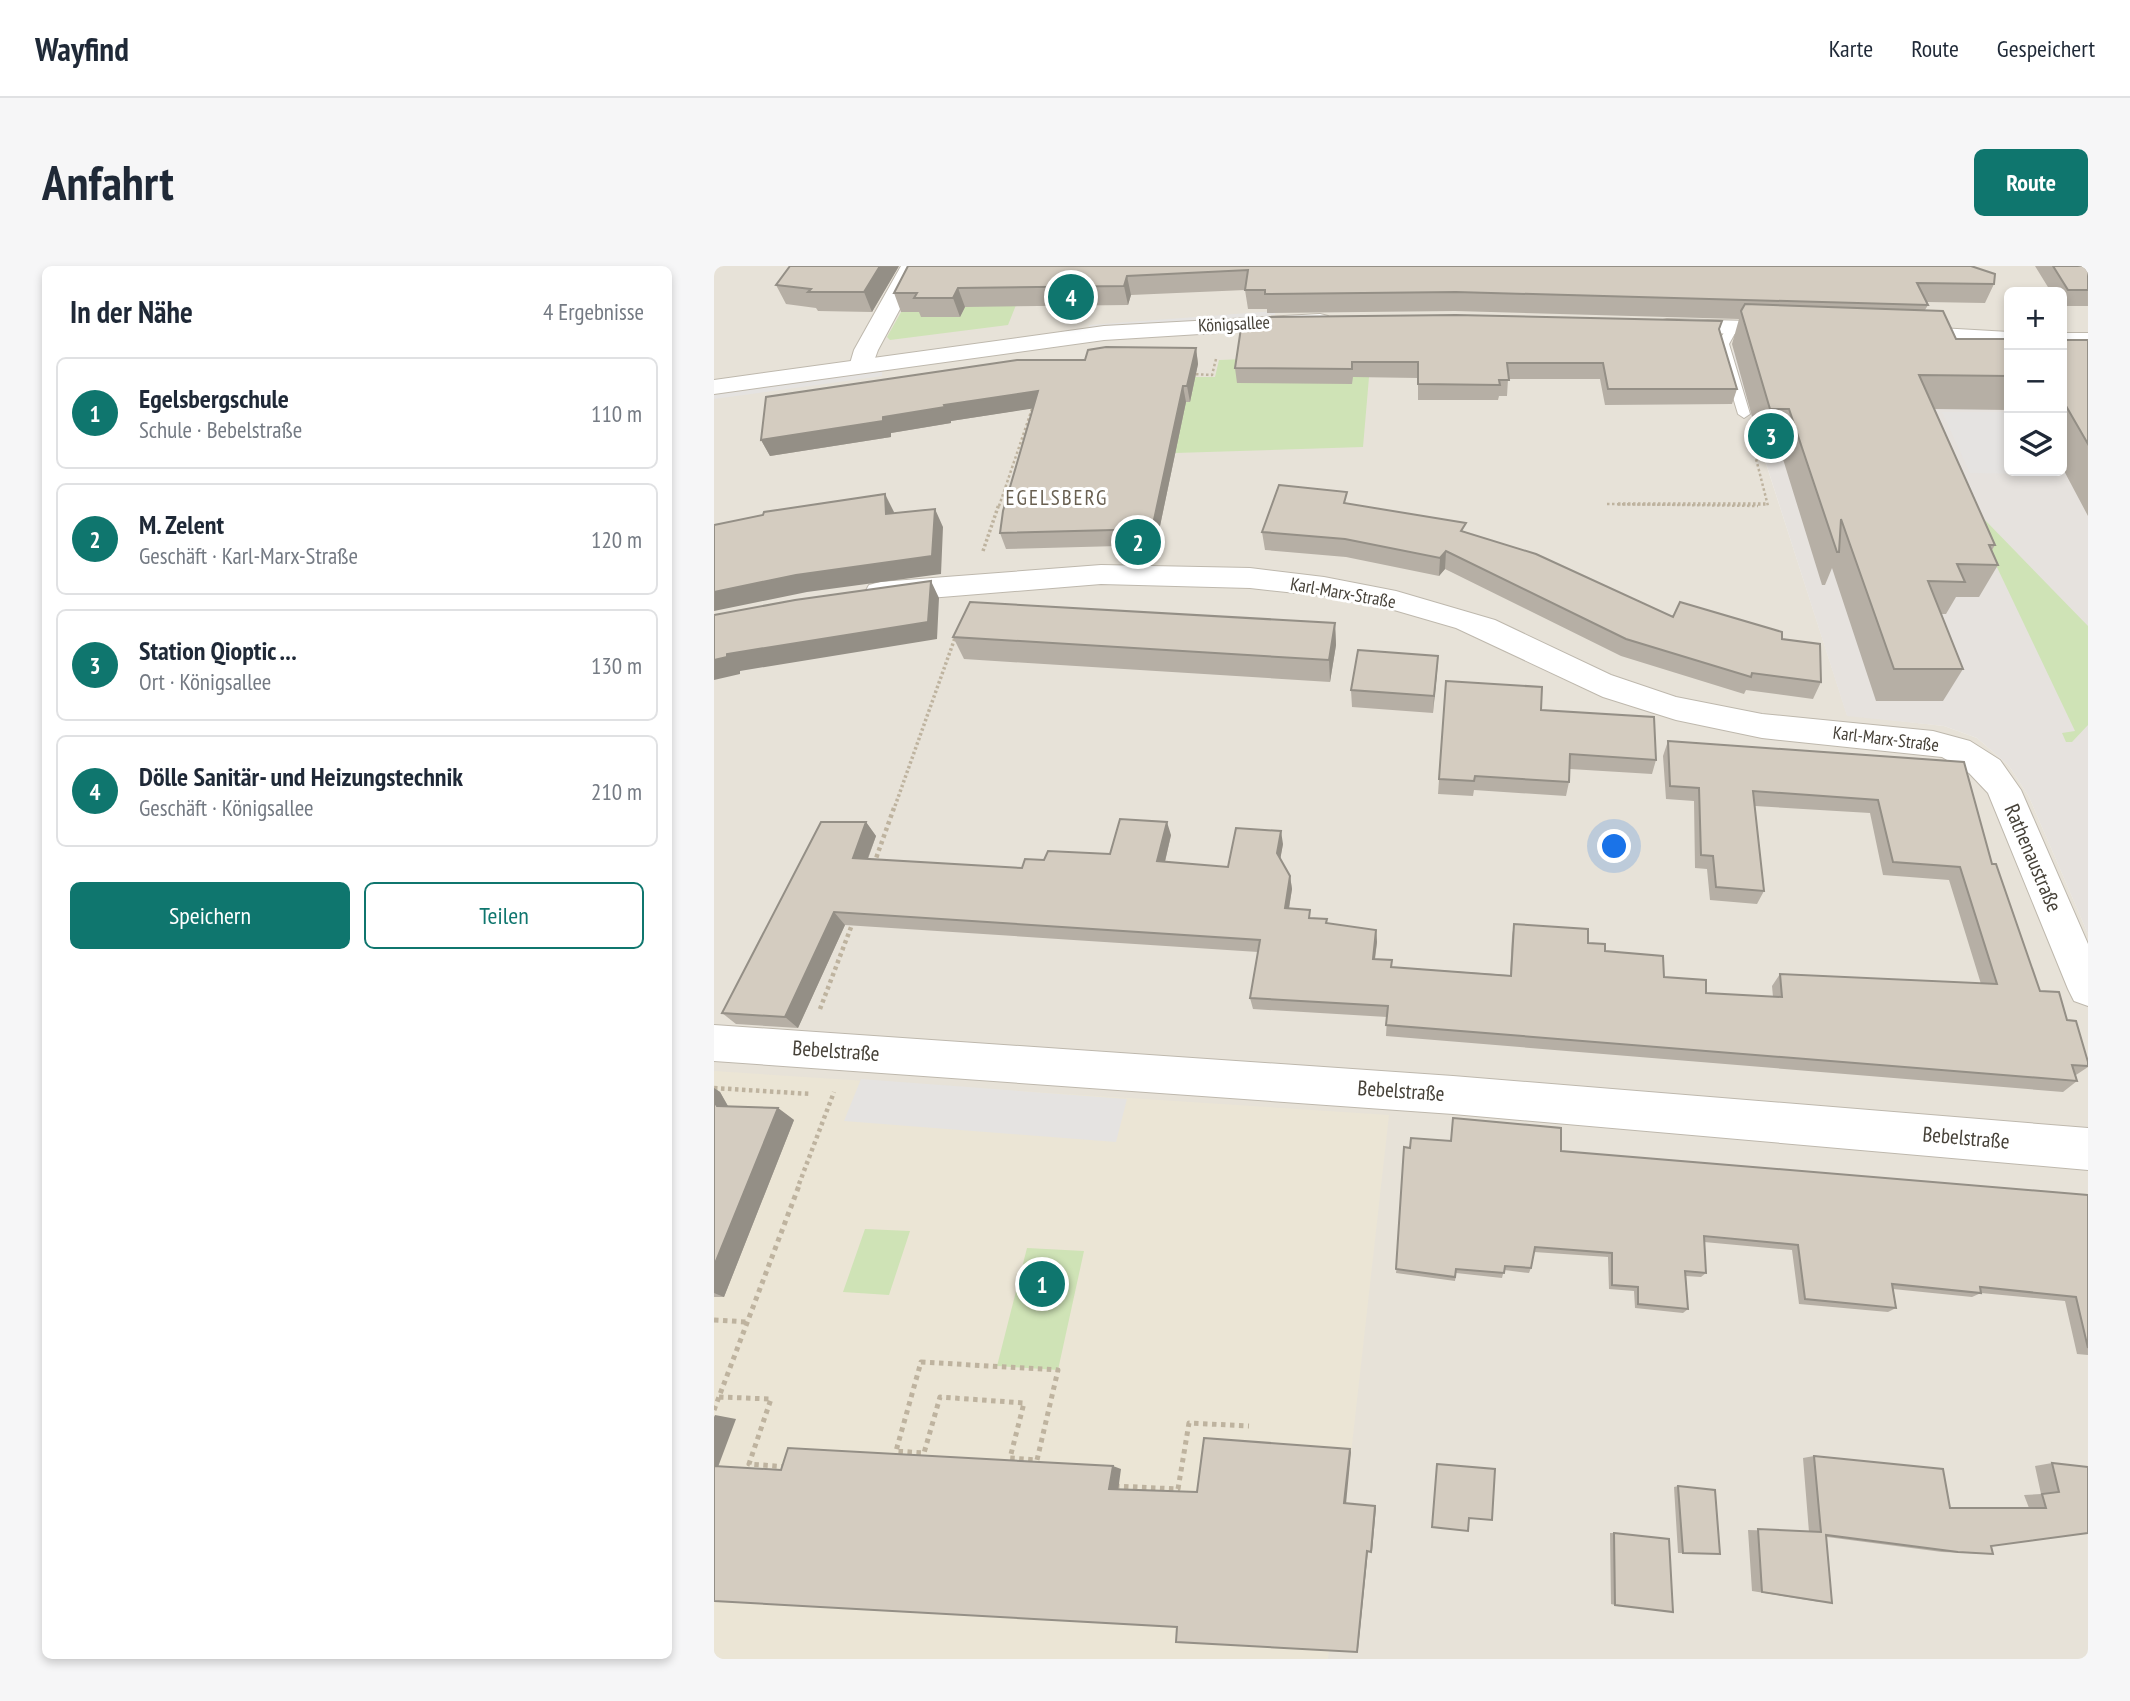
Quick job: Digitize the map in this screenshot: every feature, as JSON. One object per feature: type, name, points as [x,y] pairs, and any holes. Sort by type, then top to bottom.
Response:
[{"type":"street","points":[[861,367],[866,349],[912,266]]},
{"type":"street","name":"Königsallee","points":[[714,387],[1104,333],[1343,320]]},
{"type":"street","points":[[1649,326],[1810,330]]},
{"type":"street","points":[[1887,332],[2004,339]]},
{"type":"street","points":[[2067,340],[2088,340]]},
{"type":"street","name":"Karl-Marx-Straße","points":[[848,596],[974,580],[1102,574],[1229,578],[1313,586],[1384,598],[1466,621],[1601,684],[1683,710],[1774,727],[1952,747]]},
{"type":"street","name":"Rathenaustraße","points":[[1952,747],[1996,776],[2004,790],[2088,989]]},
{"type":"street","name":"Bebelstraße","points":[[714,1043],[1467,1096],[2088,1149]]},
{"type":"lane","points":[[1732,328],[1744,372]]},
{"type":"lane","points":[[1732,328],[1723,344],[1744,414]]},
{"type":"path","points":[[1188,374],[1212,375],[1216,359]]},
{"type":"path","points":[[994,517],[1035,398]]},
{"type":"path","points":[[1031,410],[1038,410]]},
{"type":"path","points":[[1607,504],[1768,506],[1744,414]]},
{"type":"path","points":[[870,873],[960,624]]},
{"type":"path","points":[[806,1049],[857,910]]},
{"type":"path","points":[[714,1410],[849,1052]]},
{"type":"path","points":[[714,1088],[833,1096]]},
{"type":"path","points":[[714,1320],[747,1322]]},
{"type":"path","points":[[921,1362],[1058,1370],[1037,1460],[1010,1458],[1024,1403],[940,1397],[924,1453],[895,1451],[921,1362]]},
{"type":"path","points":[[719,1396],[771,1399],[749,1464],[790,1467]]},
{"type":"path","points":[[1109,1485],[1178,1489],[1189,1423],[1248,1426]]},
{"type":"shaded area","points":[[714,266],[2088,266],[2088,356],[2067,355],[2067,287],[2004,287],[2004,355],[1730,352],[1847,715],[1944,726],[1977,738],[2009,766],[2029,797],[2088,934],[2088,1659],[714,1659]]},
{"type":"shaded area","points":[[1275,311],[1275,315],[1089,329],[1089,325]]},
{"type":"shaded area","points":[[1730,351],[2004,355],[2004,476],[2067,476],[2067,449],[2088,356],[2088,934],[2029,797],[2009,766],[1977,738],[1944,726],[1847,716]]},
{"type":"shaded area","points":[[882,371],[882,376],[714,399],[714,395]]},
{"type":"shaded area","points":[[1942,412],[2004,412],[2004,474],[1970,473]]},
{"type":"shaded area","points":[[2067,425],[2088,475],[2067,475]]},
{"type":"shaded area","points":[[714,1071],[1389,1115],[1328,1659],[714,1659]]},
{"type":"shaded area","points":[[861,1079],[1127,1099],[1116,1142],[844,1121]]},
{"type":"green space","points":[[927,266],[1028,275],[1008,325],[890,340],[887,337]]},
{"type":"green space","points":[[1371,354],[1363,447],[1175,453],[1051,377],[1215,377],[1219,360]]},
{"type":"green space","points":[[1974,519],[1984,519],[2088,626],[2088,725],[2072,742],[2066,742],[2062,733],[2075,731]]},
{"type":"green space","points":[[865,1229],[910,1231],[889,1295],[843,1292]]},
{"type":"green space","points":[[1027,1248],[1084,1251],[1058,1370],[997,1366]]},
{"type":"building","points":[[790,266],[880,266],[864,292],[808,292],[811,289],[776,285]]},
{"type":"building","points":[[908,266],[1971,266],[1995,274],[1994,284],[1917,283],[1928,305],[1456,292],[1265,294],[1265,290],[1245,290],[1248,270],[1127,276],[1124,286],[958,288],[953,298],[914,298],[917,293],[894,293]]},
{"type":"building","points":[[2053,266],[2088,266],[2088,290],[2068,290]]},
{"type":"building","points":[[1745,304],[1943,311],[1956,339],[2004,339],[2004,376],[1919,375],[1995,545],[1989,545],[1998,565],[1957,564],[1965,582],[1928,581],[1963,669],[1894,669],[1841,519],[1837,552],[1789,409],[1770,409],[1741,311]]},
{"type":"building","points":[[1456,315],[1722,321],[1719,329],[1737,389],[1608,389],[1603,363],[1507,363],[1509,380],[1499,380],[1500,385],[1418,384],[1418,362],[1352,362],[1352,369],[1235,368],[1241,328],[1267,324],[1267,317]]},
{"type":"building","points":[[2067,340],[2088,340],[2088,444],[2067,408]]},
{"type":"building","points":[[1106,347],[1196,348],[1187,386],[1183,386],[1152,529],[1000,533],[1003,511],[1038,391],[944,405],[945,407],[883,417],[883,421],[761,440],[766,397],[1017,360],[1085,360],[1088,350]]},
{"type":"building","points":[[1279,485],[1347,492],[1344,503],[1466,523],[1461,531],[1536,554],[1673,617],[1680,602],[1782,632],[1782,639],[1820,644],[1821,682],[1752,673],[1751,677],[1626,639],[1446,551],[1440,558],[1345,539],[1262,532]]},
{"type":"building","points":[[885,494],[886,514],[935,509],[932,556],[796,575],[714,592],[714,525],[763,515],[764,512]]},
{"type":"building","points":[[931,581],[928,622],[727,654],[727,657],[714,660],[714,615],[795,600]]},
{"type":"building","points":[[970,602],[1335,623],[1329,660],[953,637]]},
{"type":"building","points":[[1358,650],[1438,656],[1434,696],[1351,690]]},
{"type":"building","points":[[1446,681],[1542,687],[1541,710],[1654,717],[1656,760],[1570,754],[1569,782],[1475,776],[1474,781],[1439,779]]},
{"type":"building","points":[[1668,741],[1964,762],[1992,864],[1996,864],[2040,991],[2059,992],[2067,1020],[2076,1021],[2088,1062],[2088,1066],[2072,1065],[2077,1081],[1386,1025],[1388,1006],[1250,998],[1260,940],[834,912],[785,1017],[722,1013],[821,822],[866,822],[853,858],[1022,868],[1025,859],[1044,860],[1048,851],[1110,854],[1120,819],[1167,822],[1157,861],[1228,867],[1236,828],[1281,831],[1277,853],[1290,876],[1285,908],[1310,910],[1309,918],[1327,919],[1326,923],[1376,930],[1373,959],[1392,960],[1391,967],[1511,976],[1514,924],[1588,929],[1588,943],[1605,944],[1605,951],[1663,956],[1664,977],[1706,980],[1706,993],[1782,997],[1780,974],[1997,984],[1960,867],[1893,862],[1878,800],[1753,791],[1764,891],[1716,887],[1713,856],[1701,855],[1699,788],[1670,786]]},
{"type":"building","points":[[714,1101],[717,1106],[778,1108],[714,1266]]},
{"type":"building","points":[[1453,1118],[1561,1128],[1561,1151],[2088,1195],[2088,1348],[2076,1297],[1980,1287],[1981,1293],[1892,1284],[1896,1308],[1805,1299],[1798,1245],[1704,1236],[1706,1273],[1685,1271],[1688,1309],[1638,1304],[1638,1287],[1612,1285],[1612,1253],[1535,1247],[1531,1268],[1505,1266],[1504,1273],[1456,1269],[1455,1277],[1396,1269],[1404,1147],[1410,1148],[1411,1138],[1451,1141]]},
{"type":"building","points":[[1204,1438],[1350,1449],[1344,1503],[1375,1506],[1371,1552],[1367,1551],[1357,1652],[1176,1642],[1177,1627],[714,1601],[714,1466],[781,1470],[788,1448],[1113,1466],[1109,1489],[1197,1492]]},
{"type":"building","points":[[1814,1456],[1943,1469],[1950,1508],[2046,1508],[2042,1494],[2059,1492],[2052,1463],[2088,1467],[2088,1533],[1991,1546],[1993,1554],[1826,1535],[1832,1603],[1762,1592],[1758,1529],[1821,1532]]},
{"type":"building","points":[[1437,1464],[1495,1469],[1492,1520],[1469,1518],[1468,1531],[1432,1527]]},
{"type":"building","points":[[1678,1486],[1715,1490],[1720,1554],[1683,1553]]},
{"type":"building","points":[[1614,1533],[1669,1539],[1673,1612],[1615,1605]]},
{"type":"place","name":"Dölle Sanitär- und Heizungstechnik","points":[[1071,297]]},
{"type":"place","name":"Station Qioptic ...","points":[[1771,436]]},
{"type":"place","name":"M. Zelent","points":[[1138,542]]},
{"type":"place","name":"Egelsbergschule","points":[[1042,1284]]},
{"type":"district","name":"EGELSBERG","points":[[1057,498]]}]
